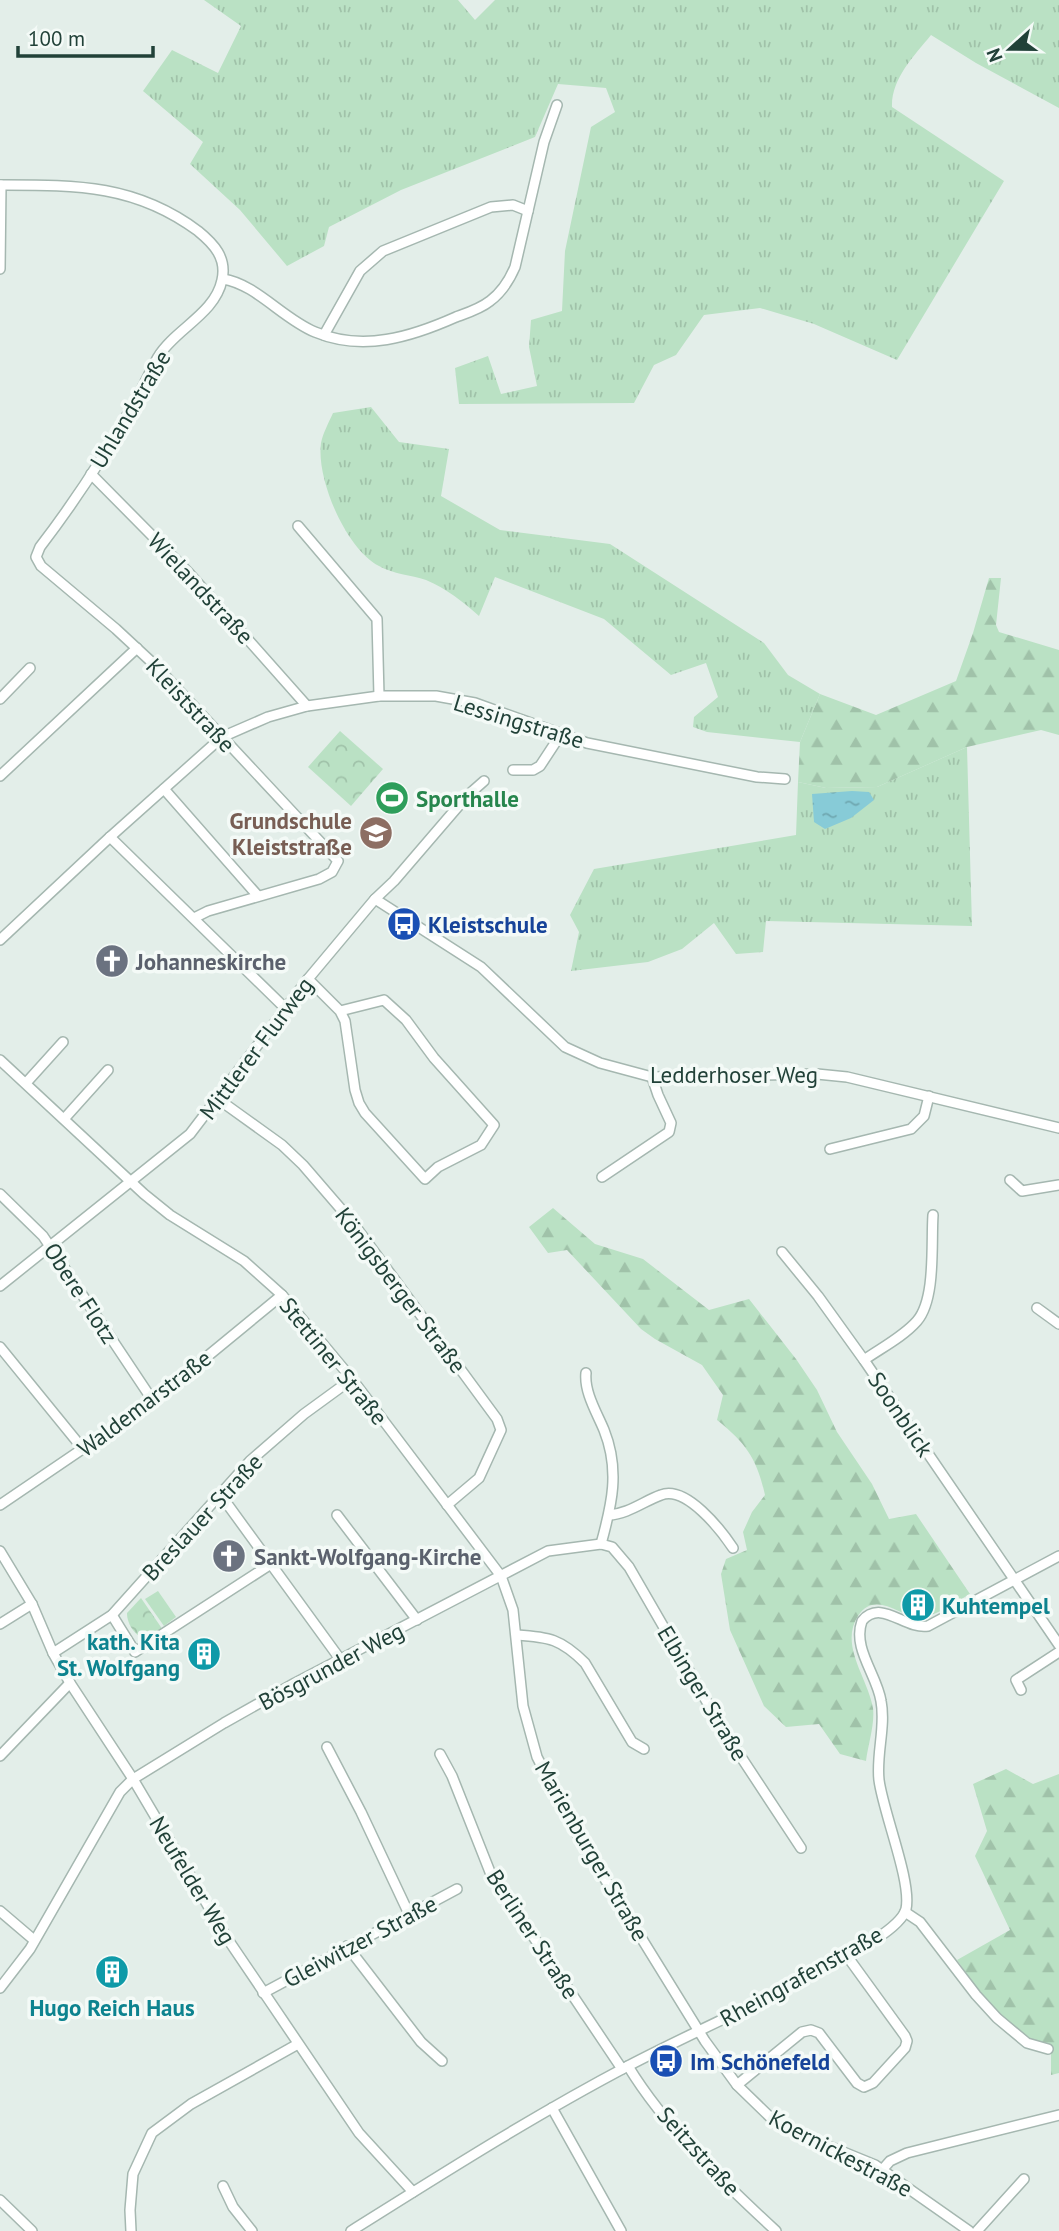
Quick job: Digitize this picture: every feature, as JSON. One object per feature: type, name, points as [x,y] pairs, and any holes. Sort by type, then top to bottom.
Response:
[{"type":"street","points":[[0,269],[0,185],[63,185],[95,189],[159,205],[200,233],[215,247],[223,263],[223,279],[238,282],[296,322],[324,335],[360,342],[397,338],[482,307],[499,293],[511,277],[522,242],[544,142],[557,105]]},
{"type":"street","points":[[324,335],[360,271],[383,251],[491,207],[513,205],[528,211]]},
{"type":"street","name":"Uhlandstraße","points":[[36,557],[40,547],[91,474],[159,356],[176,335],[210,304],[223,279]]},
{"type":"street","name":"Wielandstraße","points":[[91,474],[188,572],[307,706]]},
{"type":"street","points":[[298,526],[377,620],[379,696]]},
{"type":"street","name":"Kleiststraße","points":[[36,557],[41,566],[137,648],[186,697],[338,862],[332,872],[319,879],[258,896]]},
{"type":"street","points":[[0,776],[137,648]]},
{"type":"street","points":[[0,699],[30,668]]},
{"type":"street","name":"Lessingstraße","points":[[0,940],[222,737],[268,716],[307,706],[379,696],[424,694],[475,704],[587,743],[757,777],[785,779]]},
{"type":"street","points":[[513,770],[533,770],[540,766],[561,734]]},
{"type":"street","name":"Mittlerer Flurweg","points":[[0,1286],[190,1135],[308,979],[375,899],[484,780]]},
{"type":"street","points":[[164,789],[258,896],[194,918]]},
{"type":"street","points":[[110,837],[285,1009]]},
{"type":"street","name":"Ledderhoser Weg","points":[[375,899],[481,967],[565,1046],[600,1063],[652,1077],[817,1074],[847,1077],[1059,1128]]},
{"type":"street","points":[[0,922],[9,932]]},
{"type":"street","points":[[308,979],[340,1011],[345,1021],[359,1103],[425,1179],[438,1167],[481,1145],[494,1125],[434,1058],[406,1020],[384,1000],[340,1011]]},
{"type":"street","points":[[26,1083],[62,1042]]},
{"type":"street","name":"Stettiner Straße","points":[[0,1060],[170,1215],[244,1261],[282,1295],[352,1379],[502,1576]]},
{"type":"street","points":[[64,1119],[108,1070]]},
{"type":"street","points":[[602,1177],[669,1132],[671,1123],[652,1077]]},
{"type":"street","points":[[830,1149],[911,1129],[925,1116],[929,1096]]},
{"type":"street","name":"Königsberger Straße","points":[[218,1099],[282,1145],[303,1165],[353,1223],[497,1419],[501,1430],[479,1478],[447,1505]]},
{"type":"street","points":[[1010,1180],[1022,1191],[1059,1185]]},
{"type":"street","name":"Obere Flotz","points":[[0,1194],[50,1245],[153,1401]]},
{"type":"street","points":[[864,1360],[913,1325],[923,1314],[930,1274],[933,1215]]},
{"type":"street","name":"Soonblick","points":[[782,1252],[864,1360],[1059,1645]]},
{"type":"street","name":"Waldemarstraße","points":[[0,1505],[153,1401],[282,1295]]},
{"type":"street","points":[[1037,1308],[1059,1324]]},
{"type":"street","points":[[0,1347],[83,1449]]},
{"type":"street","points":[[586,1373],[586,1386],[605,1433],[614,1466],[613,1496],[601,1544]]},
{"type":"street","name":"Breslauer Straße","points":[[53,1653],[112,1615],[250,1461],[304,1414],[352,1379]]},
{"type":"street","points":[[609,1515],[620,1513],[664,1493],[673,1493],[686,1499],[713,1521],[733,1548]]},
{"type":"street","points":[[220,1494],[340,1659]]},
{"type":"street","points":[[337,1516],[417,1620]]},
{"type":"street","name":"Bösgrunder Weg","points":[[0,1988],[34,1940],[120,1792],[133,1779],[223,1723],[548,1551],[601,1544]]},
{"type":"street","name":"Elbinger Straße","points":[[601,1544],[612,1547],[629,1567],[722,1728],[801,1848]]},
{"type":"street","name":"Neufelder Weg","points":[[0,1551],[32,1604],[53,1653],[70,1683],[133,1779],[227,1938],[359,2133],[413,2192]]},
{"type":"street","name":"Rheingrafenstraße","points":[[351,2231],[552,2108],[625,2068],[847,1956],[884,1933],[905,1912],[906,1893],[879,1779],[882,1702],[860,1641],[860,1629],[866,1617],[877,1612],[883,1612],[916,1627],[928,1626],[1059,1556]]},
{"type":"street","points":[[112,1615],[135,1652],[271,1564]]},
{"type":"street","name":"Marienburger Straße","points":[[502,1576],[513,1610],[523,1706],[537,1757],[574,1829],[699,2031]]},
{"type":"street","points":[[0,1624],[32,1604]]},
{"type":"street","points":[[517,1635],[549,1637],[565,1644],[585,1663],[632,1742],[644,1749]]},
{"type":"street","points":[[1021,1690],[1016,1679],[1059,1652]]},
{"type":"street","points":[[0,1756],[70,1683]]},
{"type":"street","points":[[327,1747],[361,1812],[408,1914]]},
{"type":"street","name":"Berliner Straße","points":[[440,1754],[452,1776],[490,1872],[625,2068]]},
{"type":"street","name":"Gleiwitzer Straße","points":[[263,1993],[457,1889]]},
{"type":"street","points":[[0,1911],[34,1940]]},
{"type":"street","points":[[905,1912],[920,1922],[998,2018],[1027,2043],[1048,2049]]},
{"type":"street","points":[[348,1946],[421,2042],[442,2061]]},
{"type":"street","points":[[737,2085],[802,2032],[811,2029],[819,2033],[857,2084],[864,2087],[873,2083],[905,2048],[905,2036],[847,1956]]},
{"type":"street","name":"Koernickestraße","points":[[699,2031],[737,2085],[751,2101],[779,2123],[883,2170],[969,2231]]},
{"type":"street","points":[[131,2231],[133,2174],[152,2133],[191,2104],[298,2045]]},
{"type":"street","name":"Seitzstraße","points":[[625,2068],[734,2192],[776,2231]]},
{"type":"street","points":[[552,2108],[621,2231]]},
{"type":"street","points":[[883,2170],[890,2161],[907,2153],[1059,2115]]},
{"type":"street","points":[[977,2231],[1024,2179]]},
{"type":"street","points":[[223,2186],[233,2207],[252,2231]]},
{"type":"street","points":[[0,2200],[32,2231]]},
{"type":"green space","points":[[204,0],[458,0],[475,20],[495,0],[1059,0],[1059,108],[931,35],[899,77],[892,107],[1004,181],[897,360],[814,324],[760,308],[704,315],[676,355],[654,365],[634,403],[459,404],[455,368],[488,356],[501,394],[537,386],[529,347],[531,320],[562,311],[565,251],[591,127],[615,112],[606,88],[558,84],[535,137],[401,190],[329,227],[324,246],[287,266],[240,210],[190,164],[203,142],[143,91],[172,50],[218,73],[241,26]]},
{"type":"green space","points":[[371,407],[399,442],[449,449],[441,496],[500,530],[610,544],[764,643],[788,675],[820,694],[800,742],[707,732],[693,727],[694,717],[718,697],[706,663],[671,675],[604,619],[495,577],[479,616],[434,584],[384,569],[367,557],[345,529],[328,493],[323,475],[321,443],[333,413]]},
{"type":"green space","points":[[989,578],[1001,578],[996,625],[999,632],[1059,650],[1059,735],[1041,730],[967,747],[877,787],[826,788],[798,782],[800,742],[820,694],[876,715],[956,681]]},
{"type":"green space","points":[[340,731],[383,769],[351,806],[308,767]]},
{"type":"green space","points":[[967,747],[972,926],[766,921],[763,952],[736,954],[714,923],[682,949],[648,962],[571,971],[579,932],[570,915],[594,869],[796,835],[798,782],[826,788],[877,787]]},
{"type":"green space","points":[[553,1208],[595,1244],[643,1259],[709,1310],[749,1299],[817,1390],[837,1432],[872,1484],[889,1519],[916,1514],[970,1594],[937,1613],[923,1617],[910,1616],[880,1605],[872,1605],[858,1616],[853,1627],[853,1650],[873,1708],[866,1761],[840,1754],[819,1724],[786,1727],[764,1706],[730,1630],[721,1574],[726,1559],[747,1550],[743,1532],[752,1512],[765,1495],[758,1471],[743,1444],[717,1420],[723,1395],[702,1365],[641,1329],[567,1250],[548,1253],[529,1227]]},
{"type":"green space","points":[[158,1591],[176,1617],[164,1626],[145,1599]]},
{"type":"green space","points":[[141,1598],[163,1630],[149,1640],[136,1634],[127,1618],[127,1613]]},
{"type":"green space","points":[[1006,1769],[1033,1784],[1059,1774],[1059,2073],[1051,2075],[1051,2046],[1030,2041],[1010,2027],[957,1960],[1010,1930],[975,1856],[987,1831],[973,1784]]},
{"type":"water","points":[[869,792],[874,800],[851,818],[825,829],[814,822],[812,794]]},
{"type":"place","name":"Sporthalle","points":[[392,798]]},
{"type":"place","name":"Grundschule Kleiststraße","points":[[376,833]]},
{"type":"place","name":"Kleistschule","points":[[404,924]]},
{"type":"place","name":"Johanneskirche","points":[[112,961]]},
{"type":"place","name":"Sankt-Wolfgang-Kirche","points":[[229,1556]]},
{"type":"place","name":"Kuhtempel","points":[[918,1605]]},
{"type":"place","name":"kath. Kita St. Wolfgang","points":[[204,1654]]},
{"type":"place","name":"Hugo Reich Haus","points":[[112,1972]]},
{"type":"place","name":"Im Schönefeld","points":[[666,2061]]}]
